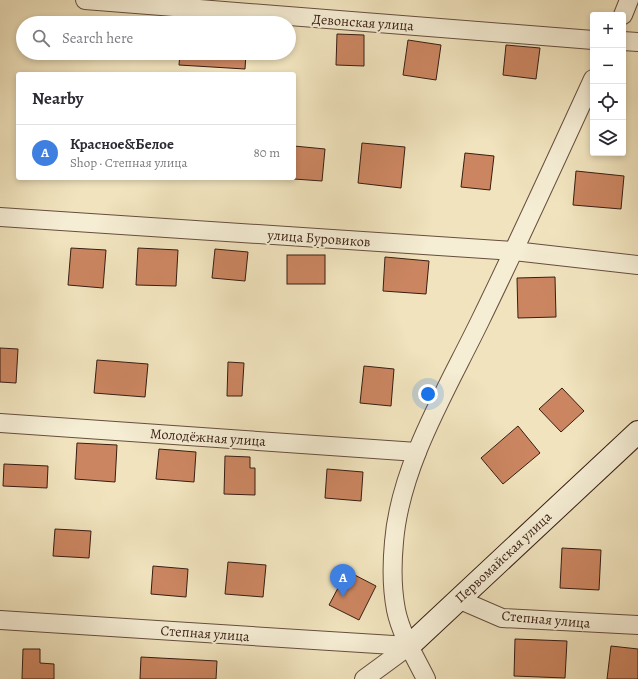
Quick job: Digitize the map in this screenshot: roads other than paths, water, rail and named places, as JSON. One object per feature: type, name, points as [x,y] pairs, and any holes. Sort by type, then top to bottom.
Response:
[{"type":"street","name":"Девонская улица","points":[[86,0],[289,16]]},
{"type":"street","points":[[623,12],[629,0]]},
{"type":"street","name":"Девонская улица","points":[[296,17],[590,40]]},
{"type":"street","points":[[626,41],[638,42]]},
{"type":"street","points":[[426,679],[409,646],[396,610],[393,570],[394,542],[398,510],[417,452],[514,251],[591,84]]},
{"type":"street","name":"улица Буровиков","points":[[0,217],[514,251],[638,265]]},
{"type":"street","name":"Молодёжная улица","points":[[0,423],[417,452]]},
{"type":"street","name":"Первомайская улица","points":[[364,679],[409,646],[638,432]]},
{"type":"street","name":"Степная улица","points":[[458,599],[502,618],[638,625]]},
{"type":"street","name":"Степная улица","points":[[0,620],[409,646]]},
{"type":"place","name":"Красное&Белое","points":[[343,597]]}]
